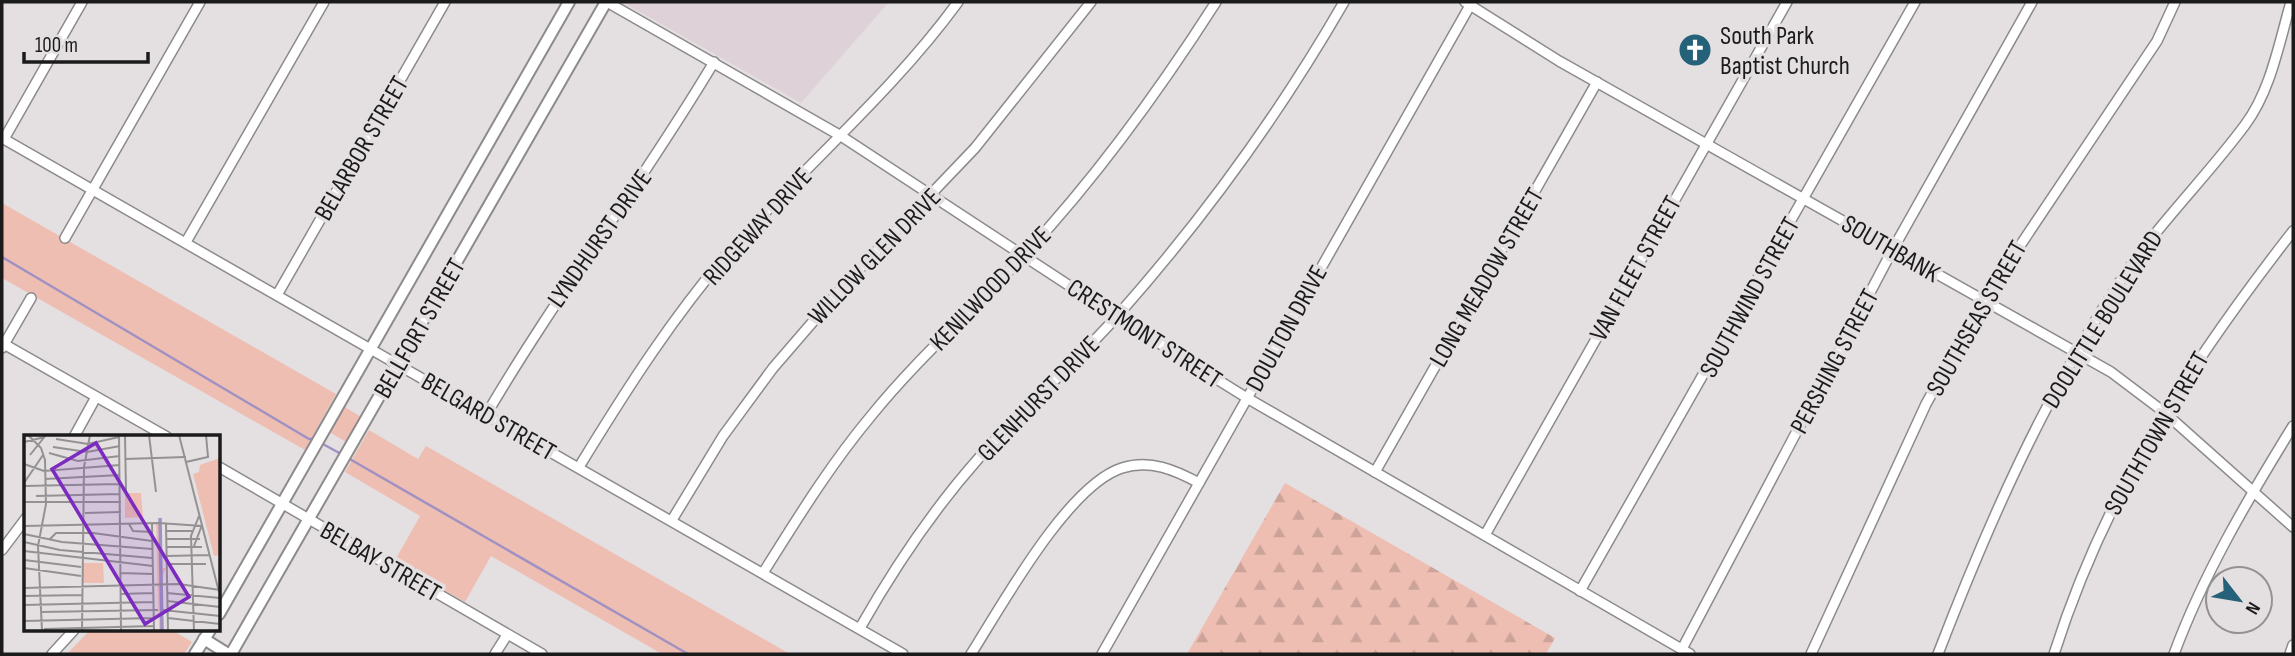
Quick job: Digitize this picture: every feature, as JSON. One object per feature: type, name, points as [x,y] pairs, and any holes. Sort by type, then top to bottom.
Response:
[{"type":"main road","name":"BELLFORT STREET","points":[[220,612],[569,2]]},
{"type":"main road","name":"BELLFORT STREET","points":[[230,654],[607,2]]},
{"type":"main road","points":[[195,654],[207,635],[230,654]]},
{"type":"street","points":[[3,138],[82,2]]},
{"type":"street","points":[[65,238],[200,2]]},
{"type":"street","points":[[186,242],[324,2]]},
{"type":"street","name":"BELARBOR STREET","points":[[277,295],[445,2]]},
{"type":"street","name":"CRESTMONT STREET","points":[[607,2],[841,136],[1117,317],[1247,398],[1686,652]]},
{"type":"street","name":"RIDGEWAY DRIVE","points":[[579,467],[633,380],[682,311],[733,247],[892,81],[958,2]]},
{"type":"street","name":"WILLOW GLEN DRIVE","points":[[672,520],[723,436],[773,368],[848,281],[933,195],[1030,80],[1091,2]]},
{"type":"street","name":"KENILWOOD DRIVE","points":[[763,573],[813,492],[871,415],[938,341],[1024,254],[1116,145],[1181,56],[1216,2]]},
{"type":"street","name":"GLENHURST DRIVE","points":[[860,628],[908,549],[963,476],[1117,317],[1220,190],[1273,115],[1344,2]]},
{"type":"street","name":"VAN FLEET STREET","points":[[1485,535],[1787,2]]},
{"type":"street","name":"SOUTHWIND STREET","points":[[1580,591],[1915,2]]},
{"type":"street","name":"PERSHING STREET","points":[[1686,652],[1893,249],[2032,2]]},
{"type":"street","name":"SOUTHSEAS STREET","points":[[1811,654],[1926,404],[1983,301],[2157,41],[2175,2]]},
{"type":"street","name":"DOOLITTLE BOULEVARD","points":[[1938,654],[1994,513],[2031,435],[2077,351],[2120,281],[2165,220],[2246,124],[2267,84],[2291,2]]},
{"type":"street","name":"SOUTHBANK","points":[[1469,3],[1597,82],[1983,301],[2077,351],[2134,388],[2164,412],[2293,527]]},
{"type":"street","name":"DOULTON DRIVE","points":[[1102,654],[1469,3]]},
{"type":"street","name":"LYNDHURST DRIVE","points":[[486,415],[539,326],[651,163],[714,62]]},
{"type":"street","name":"LONG MEADOW STREET","points":[[1375,472],[1597,82]]},
{"type":"street","name":"BELGARD STREET","points":[[3,138],[903,654]]},
{"type":"street","name":"SOUTHTOWN STREET","points":[[2053,654],[2105,521],[2164,412],[2206,345],[2293,231]]},
{"type":"street","points":[[31,298],[3,346],[163,435]]},
{"type":"street","points":[[75,435],[96,397]]},
{"type":"street","points":[[2174,654],[2214,562],[2252,491],[2293,426]]},
{"type":"street","points":[[971,654],[1041,548],[1091,485],[1115,470],[1140,465],[1174,470],[1199,483]]},
{"type":"street","name":"BELBAY STREET","points":[[220,468],[542,654]]},
{"type":"street","points":[[2,550],[24,521]]},
{"type":"street","points":[[52,654],[72,632]]},
{"type":"street","points":[[495,654],[508,635]]},
{"type":"street","points":[[2290,654],[2293,645]]},
{"type":"shaded area","points":[[622,2],[889,2],[801,103]]},
{"type":"green space","points":[[2,203],[336,394],[305,450],[2,278]]},
{"type":"green space","points":[[343,406],[363,418],[348,443],[329,432]]},
{"type":"green space","points":[[369,430],[418,459],[426,446],[790,654],[662,654],[491,556],[465,602],[394,562],[420,516],[345,472]]},
{"type":"green space","points":[[1285,483],[1555,638],[1546,654],[1187,654]]},
{"type":"green space","points":[[88,632],[175,632],[192,642],[184,654],[67,654]]},
{"type":"waterway","points":[[2,257],[309,439],[315,439]]},
{"type":"waterway","points":[[321,443],[343,455]]},
{"type":"waterway","points":[[348,458],[688,654]]},
{"type":"place","name":"South Park Baptist Church","points":[[1695,50]]}]
